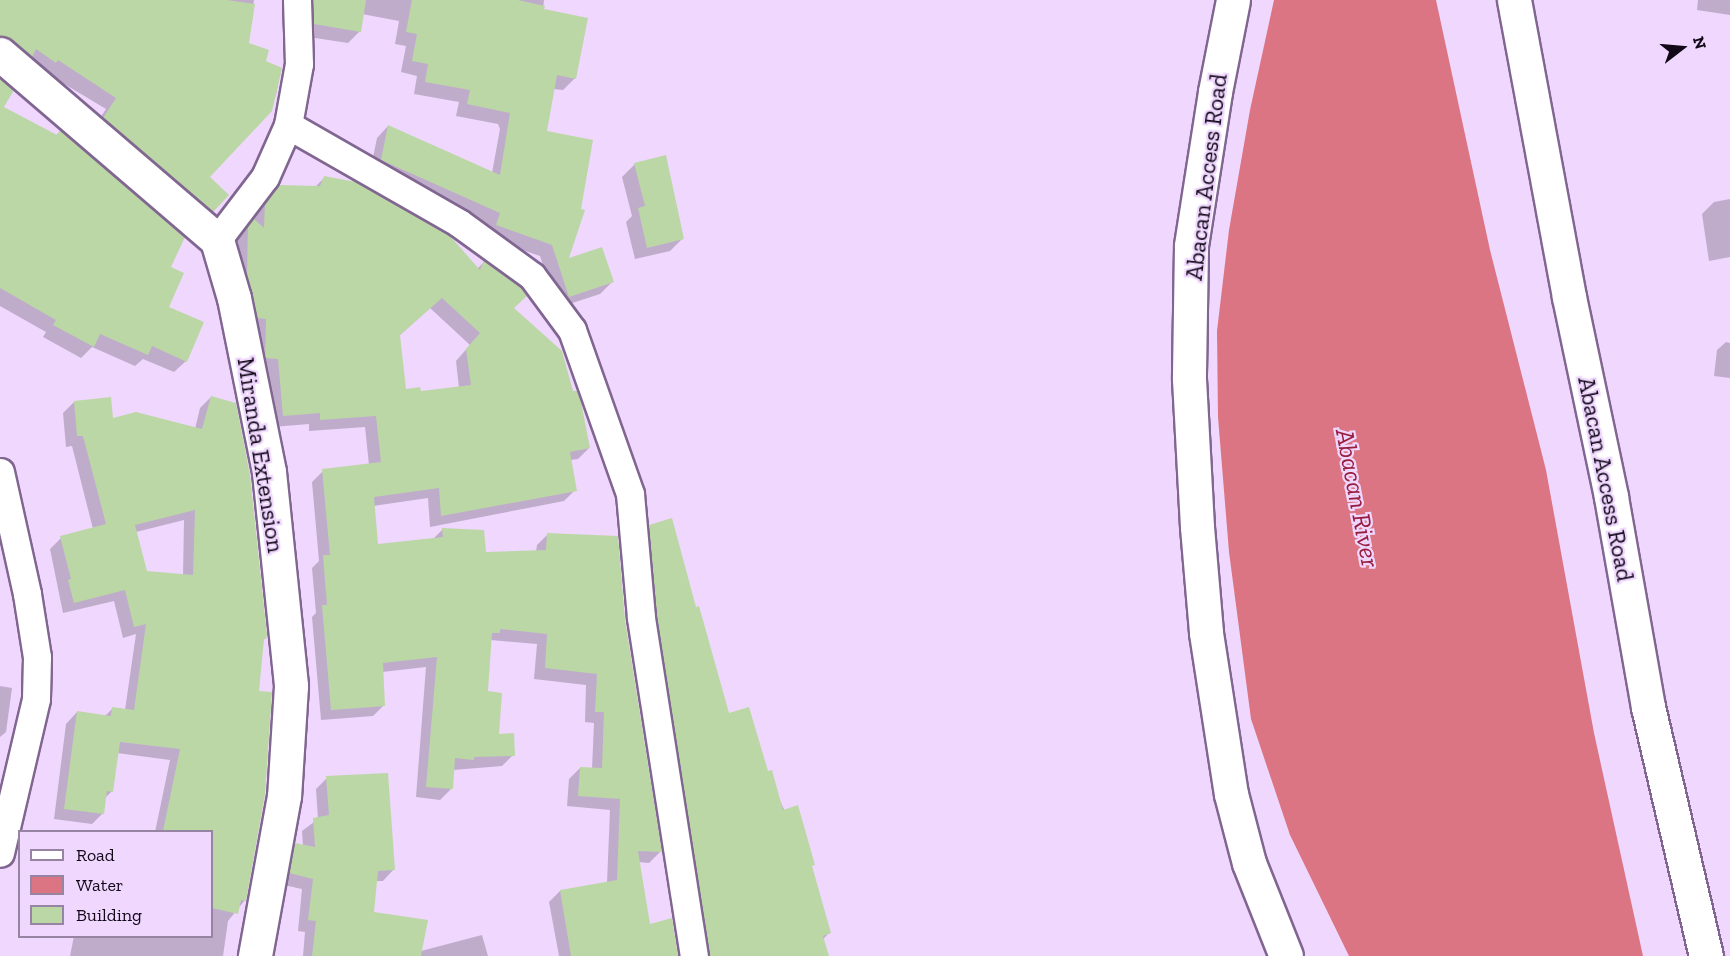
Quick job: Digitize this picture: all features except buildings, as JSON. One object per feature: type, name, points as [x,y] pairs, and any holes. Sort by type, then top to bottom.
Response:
[{"type":"street","points":[[0,54],[217,240],[265,177],[288,126],[299,64],[297,0]]},
{"type":"street","name":"Abacan Access Road","points":[[1233,0],[1215,92],[1191,246],[1189,379],[1194,470],[1206,633],[1231,794],[1249,863],[1286,956]]},
{"type":"street","name":"Abacan Access Road","points":[[1514,0],[1569,297],[1615,520],[1648,707],[1706,956]]},
{"type":"street","points":[[288,126],[459,223],[532,276],[572,330],[630,494],[641,618],[694,956]]},
{"type":"street","name":"Miranda Extension","points":[[217,240],[234,298],[269,472],[291,686],[284,796],[255,956]]},
{"type":"street","points":[[0,472],[27,594],[37,657],[36,699],[0,853]]},
{"type":"water","name":"Abacan River","points":[[1274,0],[1436,0],[1490,250],[1546,470],[1594,733],[1643,956],[1349,956],[1290,835],[1251,719],[1229,552],[1218,417],[1217,331],[1229,230],[1250,110]]}]
